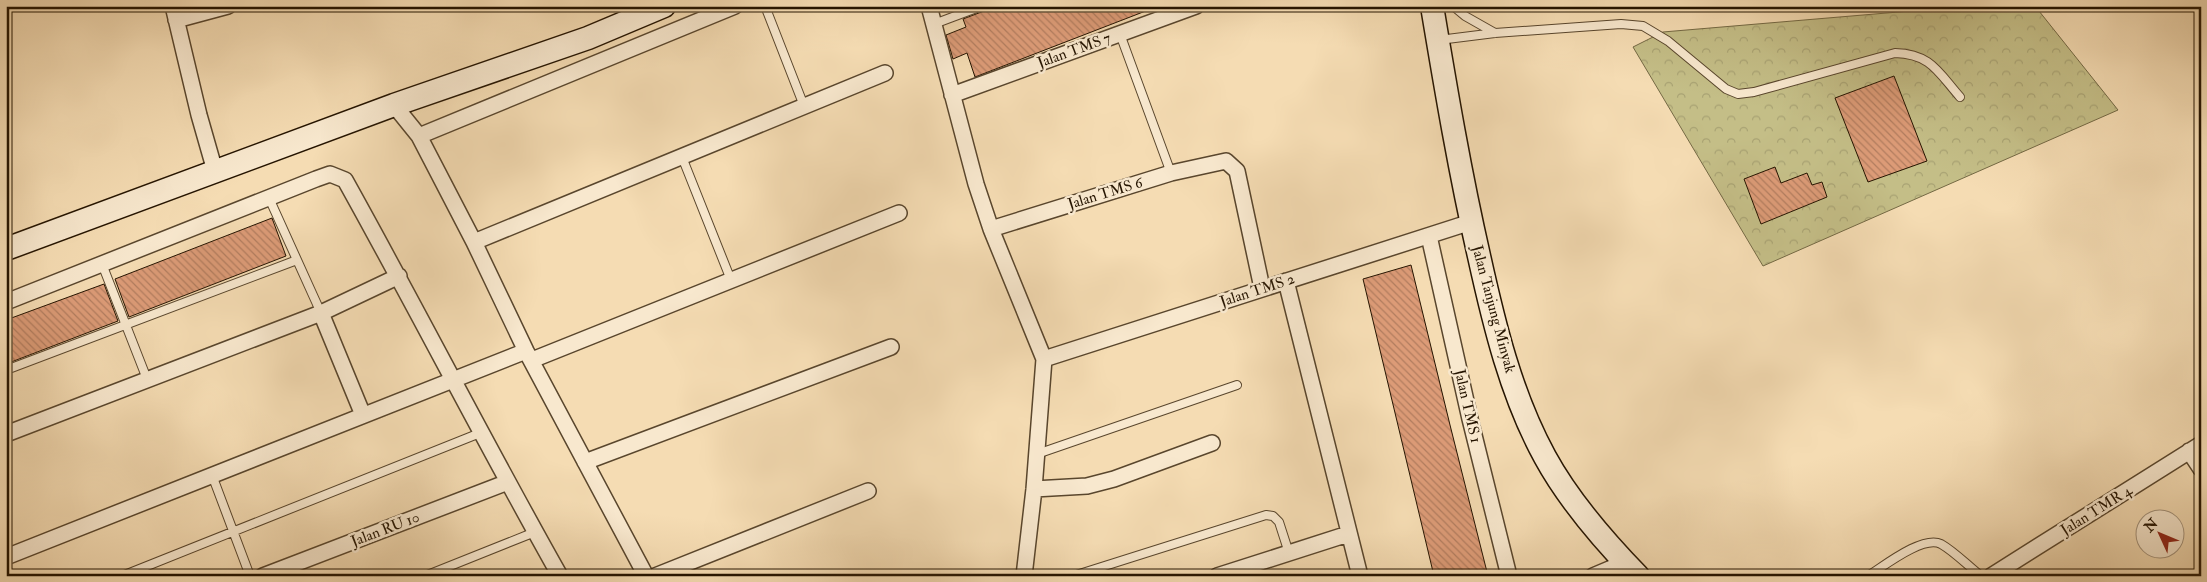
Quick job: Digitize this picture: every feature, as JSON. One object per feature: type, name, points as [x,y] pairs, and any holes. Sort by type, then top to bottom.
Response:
[{"type":"street","points":[[215,172],[174,13],[228,6]]},
{"type":"street","points":[[8,249],[394,105],[588,38],[664,6]]},
{"type":"street","points":[[419,136],[735,6]]},
{"type":"street","points":[[929,6],[976,184],[991,229],[1044,359],[1034,489],[1024,576]]},
{"type":"street","name":"Jalan TMS 7","points":[[952,95],[1196,6]]},
{"type":"street","name":"Jalan Tanjung Minyak","points":[[1432,6],[1471,222],[1497,332],[1520,400],[1545,457],[1575,503],[1632,569]]},
{"type":"street","points":[[474,242],[885,73]]},
{"type":"street","points":[[394,105],[419,136],[584,462],[646,576]]},
{"type":"street","name":"Jalan TMS 6","points":[[991,229],[1171,173],[1226,161],[1237,171],[1262,288]]},
{"type":"street","points":[[6,302],[330,174],[345,180],[457,378],[480,433],[559,575]]},
{"type":"street","points":[[6,557],[457,378],[503,361],[529,355],[731,280],[899,213]]},
{"type":"street","name":"Jalan TMS 2","points":[[1044,359],[1471,222]]},
{"type":"street","name":"Jalan TMS 1","points":[[1430,236],[1470,420],[1509,576]]},
{"type":"street","points":[[6,434],[321,313],[398,276]]},
{"type":"street","points":[[1286,281],[1360,576]]},
{"type":"street","points":[[321,313],[363,415]]},
{"type":"street","points":[[584,462],[891,347]]},
{"type":"street","points":[[1034,489],[1087,486],[1114,479],[1212,443]]},
{"type":"street","points":[[2195,447],[2201,469]]},
{"type":"street","name":"Jalan TMR 4","points":[[1991,576],[2195,447]]},
{"type":"street","name":"Jalan RU 10","points":[[263,576],[508,482]]},
{"type":"street","points":[[655,576],[868,491]]},
{"type":"street","points":[[1217,576],[1348,534]]},
{"type":"street","points":[[1593,576],[1632,569]]},
{"type":"lane","points":[[765,6],[804,106]]},
{"type":"lane","points":[[934,24],[982,6]]},
{"type":"lane","points":[[1453,6],[1465,16],[1495,33]]},
{"type":"lane","points":[[1437,40],[1495,33],[1621,24],[1643,26],[1668,41],[1726,89],[1738,94],[1754,92],[1895,53],[1910,54],[1929,61],[1960,97]]},
{"type":"lane","points":[[1120,34],[1171,173]]},
{"type":"lane","points":[[682,157],[731,280]]},
{"type":"lane","points":[[269,198],[321,313]]},
{"type":"lane","points":[[6,370],[297,260]]},
{"type":"lane","points":[[102,264],[147,379]]},
{"type":"lane","points":[[1036,454],[1237,386]]},
{"type":"lane","points":[[122,576],[480,433]]},
{"type":"lane","points":[[212,475],[250,576]]},
{"type":"lane","points":[[1073,576],[1266,515],[1273,516],[1279,522],[1289,553]]},
{"type":"lane","points":[[425,576],[536,532]]},
{"type":"lane","points":[[1868,576],[1918,546],[1932,542],[1941,544],[1981,576]]},
{"type":"green space","points":[[1969,6],[2035,6],[2118,110],[1763,266],[1633,47],[1663,32]]},
{"type":"building","points":[[988,6],[1007,6],[1008,11],[1021,6],[1156,7],[975,77],[967,53],[953,59],[946,35],[966,27],[963,19],[984,11]]},
{"type":"building","points":[[1894,76],[1927,161],[1868,182],[1835,98]]},
{"type":"building","points":[[1775,167],[1781,183],[1807,173],[1812,185],[1822,182],[1827,197],[1761,224],[1744,179]]},
{"type":"building","points":[[272,218],[286,256],[129,317],[115,279]]},
{"type":"building","points":[[1411,265],[1488,576],[1434,576],[1363,279]]},
{"type":"building","points":[[104,284],[118,321],[6,364],[6,320]]}]
